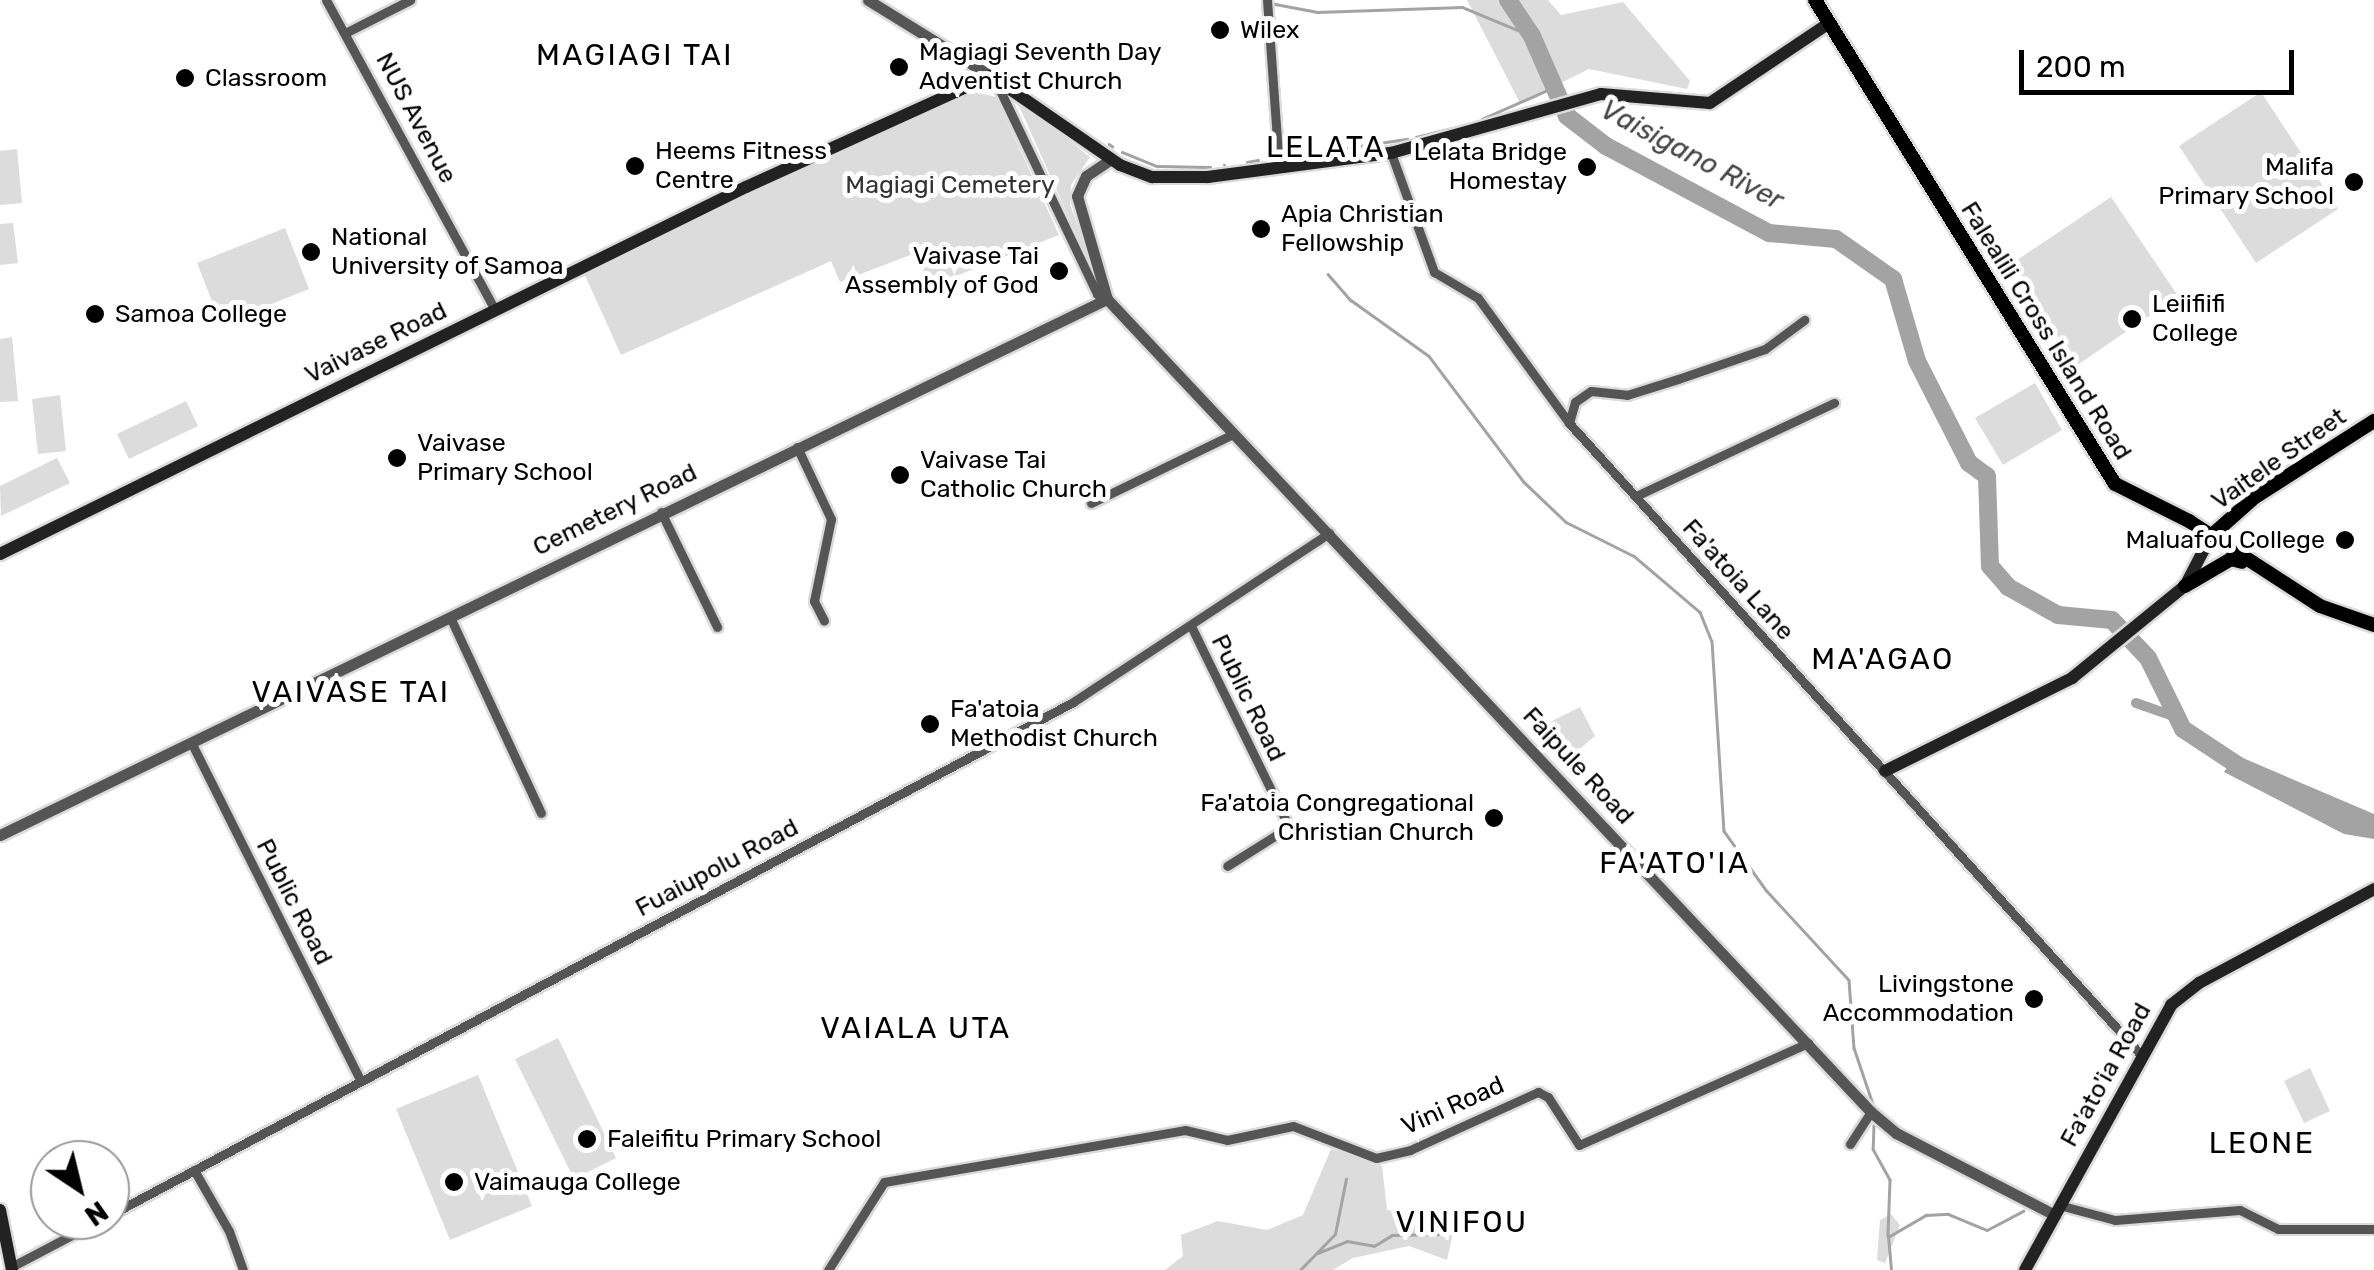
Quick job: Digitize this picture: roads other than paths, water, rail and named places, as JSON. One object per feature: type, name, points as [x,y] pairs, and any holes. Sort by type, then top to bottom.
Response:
[{"type":"main road","name":"Falealili Cross Island Road","points":[[1815,0],[2116,484],[2211,536],[2320,606],[2374,625]]},
{"type":"main road","points":[[992,76],[1110,160],[1176,178],[1391,153],[1618,92],[1675,104],[1710,104],[1829,23]]},
{"type":"main road","name":"Vaivase Road","points":[[0,554],[495,310],[992,76]]},
{"type":"main road","name":"Vaitele Street","points":[[2211,536],[2245,504],[2374,421]]},
{"type":"main road","points":[[2185,586],[2211,536]]},
{"type":"main road","points":[[1885,771],[2045,696],[2185,586],[2231,558],[2262,571]]},
{"type":"main road","name":"Fa'ato'ia Road","points":[[2025,1270],[2171,1005],[2191,989],[2374,889]]},
{"type":"main road","points":[[0,1210],[12,1269]]},
{"type":"street","name":"NUS Avenue","points":[[326,0],[347,32],[495,310]]},
{"type":"street","points":[[347,32],[410,0]]},
{"type":"street","points":[[868,0],[992,76],[1097,294],[1106,298]]},
{"type":"street","points":[[1267,0],[1265,19],[1279,168]]},
{"type":"street","name":"Fa'atoia Lane","points":[[1391,153],[1426,262],[1478,298],[1569,424],[2141,1055]]},
{"type":"street","points":[[1106,298],[1077,196],[1086,176],[1110,160]]},
{"type":"street","name":"Faipule Road","points":[[1106,298],[1870,1112],[1896,1133],[2057,1210]]},
{"type":"street","name":"Cemetery Road","points":[[0,835],[1106,298]]},
{"type":"street","points":[[1569,424],[1575,402],[1591,391],[1627,395],[1678,379],[1765,350],[1804,320]]},
{"type":"street","points":[[1636,496],[1834,403]]},
{"type":"street","points":[[1091,503],[1233,434]]},
{"type":"street","points":[[797,447],[831,520],[814,601],[824,620]]},
{"type":"street","points":[[661,512],[717,627]]},
{"type":"street","name":"Fuaiupolu Road","points":[[130,1204],[1073,702],[1192,628],[1330,533]]},
{"type":"street","points":[[450,617],[540,813]]},
{"type":"street","name":"Public Road","points":[[1192,628],[1289,827],[1227,866]]},
{"type":"street","name":"Public Road","points":[[191,742],[361,1081]]},
{"type":"street","name":"Vini Road","points":[[828,1270],[884,1182],[1185,1130],[1227,1140],[1294,1126],[1376,1158],[1410,1150],[1538,1092],[1548,1097],[1578,1145],[1808,1043]]},
{"type":"street","points":[[1850,1144],[1870,1112]]},
{"type":"street","points":[[194,1170],[230,1231],[242,1270]]},
{"type":"street","points":[[2057,1210],[2115,1220],[2240,1210],[2278,1229],[2374,1229]]},
{"type":"street","points":[[12,1269],[64,1240]]},
{"type":"waterway","name":"Vaisigano River","points":[[1508,0],[1532,36],[1567,116],[1606,146],[1769,233],[1836,239],[1893,279],[1917,361],[1969,463],[1987,476],[1990,566],[2008,587],[2058,615],[2112,620],[2148,658],[2183,729],[2251,774]]},
{"type":"waterway","points":[[1270,3],[1317,12],[1462,7],[1532,36]]},
{"type":"waterway","points":[[1482,119],[1552,88]]},
{"type":"waterway","points":[[1416,137],[1469,124]]},
{"type":"waterway","points":[[1333,150],[1407,139]]},
{"type":"waterway","points":[[1122,152],[1157,166],[1210,167]]},
{"type":"waterway","points":[[1285,157],[1323,152]]},
{"type":"waterway","points":[[1247,162],[1258,160]]},
{"type":"waterway","points":[[1328,274],[1351,300],[1429,356],[1524,482],[1566,522],[1634,556],[1700,612],[1712,641],[1724,831],[1766,890],[1849,980],[1854,1048],[1874,1107]]},
{"type":"waterway","points":[[2136,703],[2176,717]]},
{"type":"waterway","points":[[1874,1125],[1873,1149],[1890,1180],[1888,1235]]},
{"type":"waterway","points":[[1300,1270],[1335,1234],[1346,1179]]},
{"type":"waterway","points":[[1891,1270],[1888,1237],[1926,1215],[1948,1214],[1987,1230],[2023,1211]]},
{"type":"waterway","points":[[1318,1253],[1347,1241],[1374,1246],[1392,1235],[1438,1234]]},
{"type":"place","name":"Wilex","points":[[1220,30]]},
{"type":"place","name":"Magiagi Seventh Day Adventist Church","points":[[899,67]]},
{"type":"place","name":"Classroom","points":[[185,78]]},
{"type":"place","name":"Heems Fitness Centre","points":[[635,166]]},
{"type":"place","name":"Lelata Bridge Homestay","points":[[1587,167]]},
{"type":"place","name":"Malifa Primary School","points":[[2354,182]]},
{"type":"place","name":"Apia Christian Fellowship","points":[[1261,229]]},
{"type":"place","name":"National University of Samoa","points":[[311,252]]},
{"type":"place","name":"Vaivase Tai Assembly of God","points":[[1059,271]]},
{"type":"place","name":"Samoa College","points":[[95,314]]},
{"type":"place","name":"Leiifiifi College","points":[[2132,319]]},
{"type":"place","name":"Vaivase Primary School","points":[[397,458]]},
{"type":"place","name":"Vaivase Tai Catholic Church","points":[[900,475]]},
{"type":"place","name":"Maluafou College","points":[[2345,540]]},
{"type":"place","name":"Fa'atoia Methodist Church","points":[[930,724]]},
{"type":"place","name":"Fa'atoia Congregational Christian Church","points":[[1494,818]]},
{"type":"place","name":"Livingstone Accommodation","points":[[2034,999]]},
{"type":"place","name":"Faleifitu Primary School","points":[[587,1139]]},
{"type":"place","name":"Vaimauga College","points":[[454,1182]]},
{"type":"district","name":"MAGIAGI TAI","points":[[635,55]]},
{"type":"district","name":"LELATA","points":[[1326,147]]},
{"type":"district","name":"MA'AGAO","points":[[1883,659]]},
{"type":"district","name":"VAIVASE TAI","points":[[351,692]]},
{"type":"district","name":"FA'ATO'IA","points":[[1675,863]]},
{"type":"district","name":"VAIALA UTA","points":[[916,1028]]},
{"type":"district","name":"LEONE","points":[[2262,1143]]},
{"type":"district","name":"VINIFOU","points":[[1462,1222]]},
{"type":"park label","name":"Magiagi Cemetery","points":[[950,185]]}]
